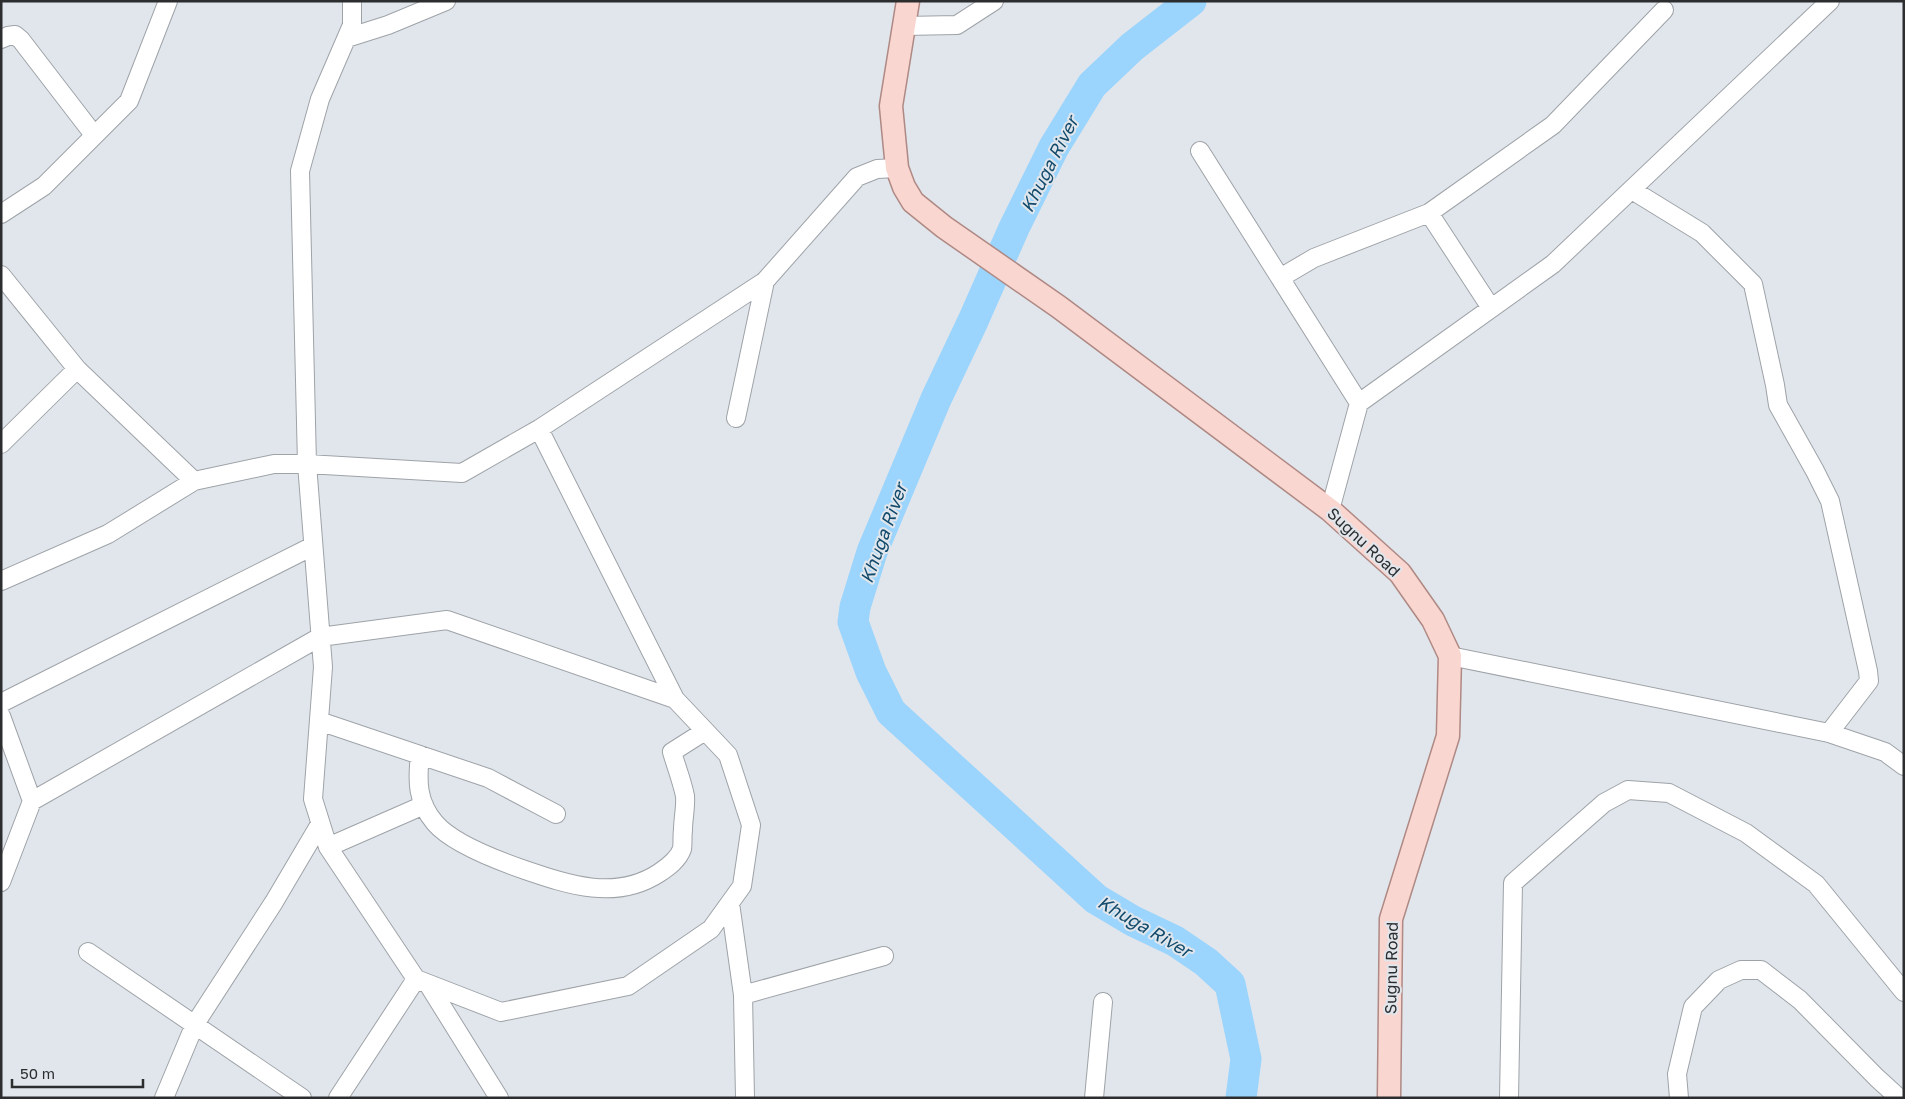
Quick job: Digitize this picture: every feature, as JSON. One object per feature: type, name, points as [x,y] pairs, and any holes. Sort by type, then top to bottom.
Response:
[{"type":"main road","name":"Sugnu Road","points":[[908,1],[891,106],[897,168],[904,187],[914,202],[944,226],[1059,307],[1330,510],[1400,573],[1433,620],[1450,656],[1448,736],[1390,919],[1389,1098]]},
{"type":"street","points":[[1,214],[44,186],[130,101],[168,1]]},
{"type":"street","points":[[352,1],[352,25],[320,99],[300,171],[307,464],[323,666],[313,799],[328,847],[422,982],[499,1098]]},
{"type":"street","points":[[347,38],[388,25],[446,1]]},
{"type":"street","points":[[904,26],[957,25],[994,1]]},
{"type":"street","points":[[1330,510],[1359,403],[1553,264],[1830,1]]},
{"type":"street","points":[[1280,278],[1314,258],[1429,213],[1553,125],[1664,10]]},
{"type":"street","points":[[1,39],[15,36],[21,40],[94,135]]},
{"type":"street","points":[[1200,151],[1359,403]]},
{"type":"street","points":[[1,581],[108,534],[194,481],[274,464],[307,464],[462,473],[539,429],[765,281],[857,176],[876,169],[897,168]]},
{"type":"street","points":[[1632,190],[1702,233],[1754,284],[1776,385],[1778,405],[1830,501],[1868,671],[1869,681],[1829,733]]},
{"type":"street","points":[[1429,213],[1491,308]]},
{"type":"street","points":[[1,275],[77,369],[194,481]]},
{"type":"street","points":[[736,418],[765,281]]},
{"type":"street","points":[[1,444],[77,369]]},
{"type":"street","points":[[422,982],[501,1012],[628,986],[711,930],[742,886],[752,824],[728,755],[674,699],[539,429]]},
{"type":"street","points":[[1,703],[313,546]]},
{"type":"street","points":[[1,882],[32,801],[320,637],[447,620],[674,699]]},
{"type":"street","points":[[1450,656],[1829,733],[1885,752],[1904,766]]},
{"type":"street","points":[[1,716],[32,801]]},
{"type":"street","points":[[319,721],[488,778],[556,814]]},
{"type":"street","points":[[420,755],[417,780],[424,805],[434,822],[447,835],[504,863],[567,884],[599,889],[626,887],[648,880],[672,864],[682,849],[685,797],[672,752],[705,731]]},
{"type":"street","points":[[1509,1098],[1513,882],[1604,803],[1628,790],[1669,793],[1746,833],[1816,884],[1904,992]]},
{"type":"street","points":[[328,847],[424,805]]},
{"type":"street","points":[[164,1098],[194,1024],[274,902],[320,824]]},
{"type":"street","points":[[730,903],[743,995],[745,1098]]},
{"type":"street","points":[[88,952],[302,1098]]},
{"type":"street","points":[[743,995],[884,956]]},
{"type":"street","points":[[1679,1098],[1677,1074],[1693,1007],[1718,980],[1740,970],[1761,970],[1800,1000],[1876,1078],[1899,1098]]},
{"type":"street","points":[[338,1098],[422,982]]},
{"type":"street","points":[[1094,1098],[1103,1002]]},
{"type":"waterway","name":"Khuga River","points":[[1191,1],[1132,47],[1092,85],[1054,147],[1014,228],[936,399],[872,552],[855,607],[853,622],[871,672],[891,712],[1096,899],[1133,921],[1175,941],[1206,962],[1230,984],[1246,1059],[1241,1098]]}]
